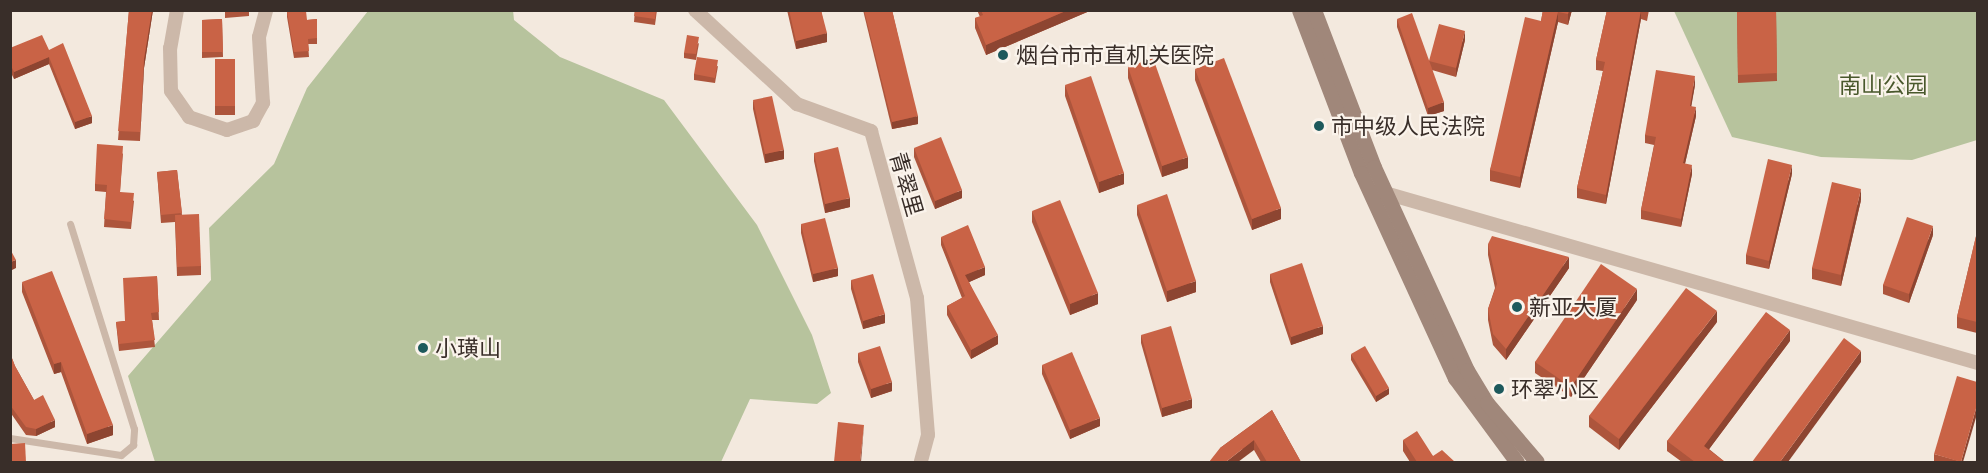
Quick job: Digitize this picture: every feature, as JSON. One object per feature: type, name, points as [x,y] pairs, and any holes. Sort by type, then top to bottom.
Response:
[{"type":"main road","points":[[1299,10],[1378,191],[1455,378],[1517,462]]},
{"type":"main road","points":[[1314,10],[1378,191],[1467,370],[1487,403],[1538,462]]},
{"type":"street","points":[[177,10],[168,68],[171,91],[189,117],[227,130],[253,121],[263,103],[259,37],[266,10]]},
{"type":"street","name":"青翠里","points":[[695,10],[797,104],[871,131],[917,298],[928,435],[921,462]]},
{"type":"street","points":[[1378,191],[1977,363]]},
{"type":"lane","points":[[10,438],[122,455],[133,445],[134,429],[70,224]]},
{"type":"green space","points":[[513,10],[514,20],[560,57],[664,100],[757,225],[812,335],[831,393],[817,404],[750,399],[721,462],[155,462],[128,376],[211,280],[209,228],[274,164],[307,88],[368,11]]},
{"type":"green space","name":"南山公园","points":[[1674,11],[1977,11],[1977,140],[1912,160],[1821,157],[1732,137]]},
{"type":"building","points":[[129,10],[152,10],[144,59],[140,132],[118,131]]},
{"type":"building","points":[[635,10],[656,10],[655,19],[634,16]]},
{"type":"building","points":[[789,10],[821,10],[827,33],[796,41]]},
{"type":"building","points":[[864,10],[892,10],[918,116],[892,122]]},
{"type":"building","points":[[981,10],[1068,10],[986,45],[975,18],[983,15]]},
{"type":"building","points":[[1543,10],[1569,10],[1568,14],[1558,12],[1520,177],[1490,170],[1525,17],[1541,21]]},
{"type":"building","points":[[1607,10],[1641,10],[1606,195],[1577,188],[1605,62],[1596,60]]},
{"type":"building","points":[[1737,10],[1776,10],[1777,73],[1738,75]]},
{"type":"building","points":[[287,11],[306,11],[307,20],[317,19],[317,38],[308,39],[309,51],[294,52]]},
{"type":"building","points":[[1412,13],[1444,102],[1428,108],[1397,19]]},
{"type":"building","points":[[222,19],[223,52],[202,52],[202,20]]},
{"type":"building","points":[[1439,24],[1465,31],[1456,68],[1429,61]]},
{"type":"building","points":[[42,35],[49,50],[63,43],[92,116],[75,122],[49,57],[14,72],[10,64],[10,48]]},
{"type":"building","points":[[687,35],[699,37],[696,54],[684,53]]},
{"type":"building","points":[[697,57],[718,60],[715,78],[694,74]]},
{"type":"building","points":[[1153,58],[1188,157],[1162,166],[1128,67]]},
{"type":"building","points":[[1224,58],[1281,208],[1252,219],[1195,69]]},
{"type":"building","points":[[215,59],[235,59],[235,106],[215,106]]},
{"type":"building","points":[[1656,70],[1695,76],[1690,106],[1696,107],[1683,163],[1692,165],[1681,219],[1641,210],[1656,137],[1645,135]]},
{"type":"building","points":[[1091,76],[1124,173],[1099,182],[1065,85]]},
{"type":"building","points":[[772,96],[784,150],[765,154],[753,100]]},
{"type":"building","points":[[941,137],[962,190],[935,201],[914,148]]},
{"type":"building","points":[[97,144],[123,146],[120,192],[134,193],[131,222],[104,219],[107,185],[95,184]]},
{"type":"building","points":[[838,147],[850,198],[825,204],[814,153]]},
{"type":"building","points":[[1768,159],[1792,165],[1769,261],[1746,255]]},
{"type":"building","points":[[177,170],[182,213],[161,215],[157,172]]},
{"type":"building","points":[[1832,182],[1861,189],[1841,275],[1812,268]]},
{"type":"building","points":[[1167,194],[1196,281],[1167,291],[1137,205]]},
{"type":"building","points":[[1060,200],[1098,293],[1070,304],[1032,211]]},
{"type":"building","points":[[199,214],[201,266],[177,267],[175,215]]},
{"type":"building","points":[[1907,217],[1933,226],[1909,294],[1883,285]]},
{"type":"building","points":[[825,218],[838,268],[813,274],[801,224]]},
{"type":"building","points":[[968,225],[985,267],[965,275],[998,335],[971,350],[947,306],[965,296],[941,237]]},
{"type":"building","points":[[1977,232],[1977,322],[1957,317]]},
{"type":"building","name":"新亚大厦","points":[[1492,236],[1569,257],[1506,349],[1493,334],[1488,309],[1497,284],[1488,244]]},
{"type":"building","points":[[10,249],[16,260],[10,262]]},
{"type":"building","points":[[1302,263],[1323,326],[1291,337],[1270,274]]},
{"type":"building","points":[[1601,264],[1637,289],[1571,387],[1535,362]]},
{"type":"building","points":[[52,271],[113,425],[87,434],[61,362],[54,364],[22,282]]},
{"type":"building","points":[[873,274],[885,314],[863,321],[851,280]]},
{"type":"building","points":[[157,276],[159,312],[151,313],[155,340],[119,344],[116,322],[125,321],[123,278]]},
{"type":"building","points":[[1686,288],[1717,311],[1619,439],[1589,416]]},
{"type":"building","points":[[1766,312],[1790,330],[1704,446],[1725,462],[1695,462],[1667,441]]},
{"type":"building","points":[[1171,326],[1192,399],[1162,408],[1141,335]]},
{"type":"building","points":[[1844,338],[1861,351],[1780,462],[1752,462]]},
{"type":"building","points":[[880,346],[892,382],[871,389],[858,353]]},
{"type":"building","points":[[1365,346],[1389,388],[1376,396],[1351,354]]},
{"type":"building","points":[[1072,352],[1100,418],[1070,430],[1042,365]]},
{"type":"building","points":[[10,353],[34,400],[43,395],[55,420],[36,429],[26,427],[10,405]]},
{"type":"building","points":[[1957,376],[1977,382],[1977,405],[1961,462],[1934,454]]},
{"type":"building","points":[[1272,410],[1301,462],[1267,462],[1254,440],[1228,462],[1209,462],[1220,448]]},
{"type":"building","points":[[838,422],[864,425],[860,462],[834,462]]},
{"type":"building","points":[[1417,431],[1433,456],[1442,450],[1455,462],[1417,462],[1403,440]]},
{"type":"building","points":[[25,443],[26,462],[10,462],[10,444]]},
{"type":"place","name":"烟台市市直机关医院","points":[[1003,55]]},
{"type":"place","name":"市中级人民法院","points":[[1319,126]]},
{"type":"place","name":"新亚大厦","points":[[1517,307]]},
{"type":"place","name":"小璜山","points":[[423,348]]},
{"type":"place","name":"环翠小区","points":[[1499,389]]}]
